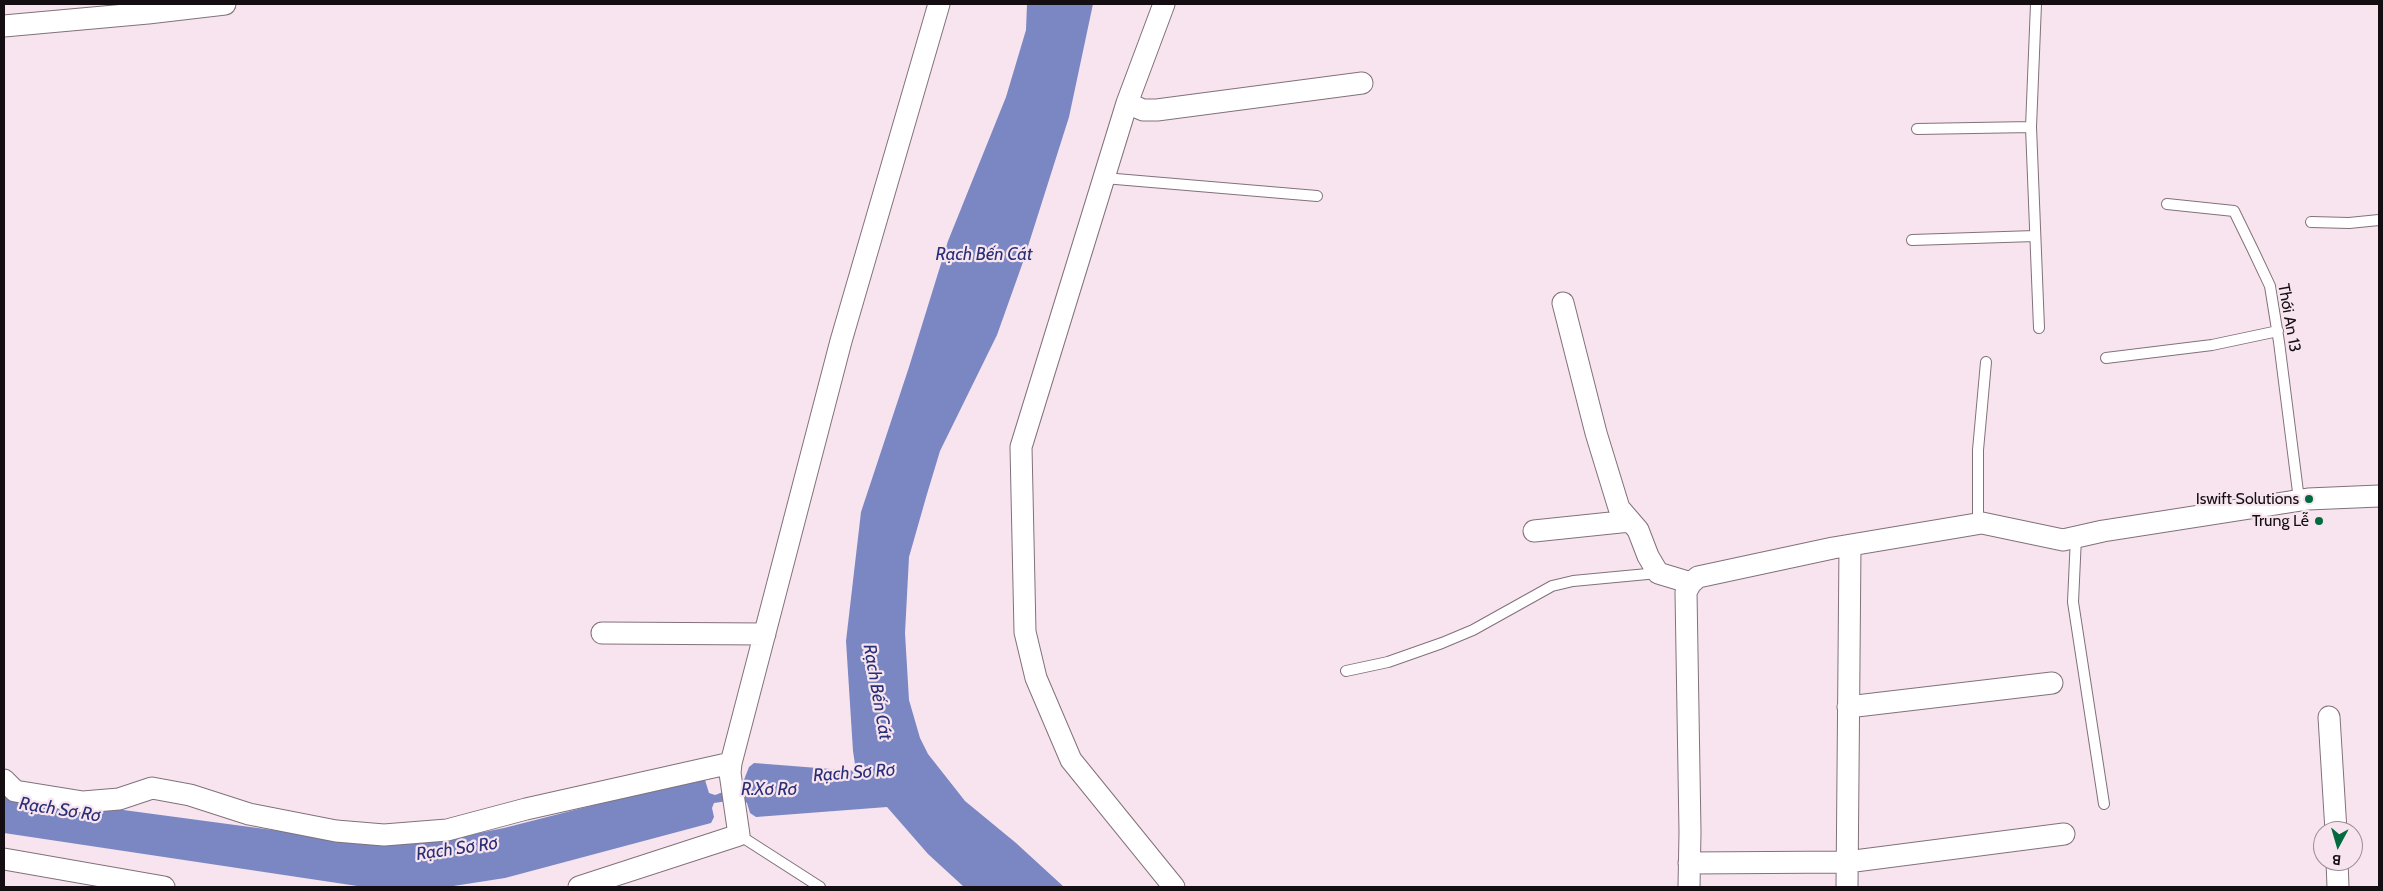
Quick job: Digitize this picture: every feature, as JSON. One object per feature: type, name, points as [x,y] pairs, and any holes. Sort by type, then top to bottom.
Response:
[{"type":"street","points":[[4,26],[225,4]]},
{"type":"street","points":[[579,887],[739,832],[731,768],[840,341],[939,4]]},
{"type":"street","points":[[1164,4],[1127,103],[1022,447],[1025,632],[1036,678],[1071,760],[1174,887]]},
{"type":"street","points":[[1127,103],[1143,110],[1157,110],[1362,83]]},
{"type":"street","points":[[1563,303],[1599,442],[1619,508],[1638,530],[1648,556],[1658,573],[1691,583]]},
{"type":"street","points":[[1689,887],[1686,592],[1691,583],[1698,577],[1850,546],[1978,524],[2063,540],[2308,499],[2379,496]]},
{"type":"street","points":[[1534,531],[1630,521]]},
{"type":"street","points":[[1847,887],[1850,546]]},
{"type":"street","points":[[602,633],[765,634]]},
{"type":"street","points":[[1848,708],[2052,683]]},
{"type":"street","points":[[2329,717],[2335,821]]},
{"type":"street","points":[[4,780],[15,791],[84,802],[119,799],[152,788],[190,795],[250,814],[336,832],[384,835],[448,830],[526,809],[731,768]]},
{"type":"street","points":[[1689,862],[1847,862],[2064,834]]},
{"type":"street","points":[[4,859],[164,887]]},
{"type":"street","points":[[2337,871],[2338,887]]},
{"type":"lane","points":[[2036,4],[2031,127],[2039,328]]},
{"type":"lane","points":[[1917,128],[2031,127]]},
{"type":"lane","points":[[1104,178],[1317,196]]},
{"type":"lane","name":"Thới An 13","points":[[2167,204],[2234,211],[2270,286],[2278,331],[2298,492],[2308,499]]},
{"type":"lane","points":[[2311,222],[2349,223],[2379,220]]},
{"type":"lane","points":[[1912,240],[2035,236]]},
{"type":"lane","points":[[2106,358],[2212,345],[2278,331]]},
{"type":"lane","points":[[1978,524],[1978,450],[1986,362]]},
{"type":"lane","points":[[2076,537],[2072,602],[2104,804]]},
{"type":"lane","points":[[1346,671],[1388,662],[1457,636],[1502,615],[1538,592],[1552,586],[1573,581],[1658,573]]},
{"type":"lane","points":[[739,832],[820,887]]},
{"type":"water","name":"Rạch Bến Cát","points":[[1027,4],[1093,4],[1069,117],[1023,262],[997,335],[940,451],[927,494],[909,557],[905,633],[909,700],[920,738],[928,754],[965,801],[1016,843],[1064,887],[964,887],[928,854],[887,807],[756,817],[750,813],[747,803],[741,799],[714,803],[712,808],[714,817],[711,823],[505,878],[447,887],[364,887],[4,833],[4,794],[377,844],[410,844],[437,841],[504,828],[700,778],[705,780],[709,793],[715,795],[742,785],[749,767],[754,763],[856,771],[846,641],[861,512],[948,241],[1006,97],[1026,30]]},
{"type":"place","name":"Iswift Solutions","points":[[2309,499]]},
{"type":"place","name":"Trung Lễ","points":[[2319,521]]},
{"type":"water label","name":"Rạch Sơ Rơ","points":[[854,773]]},
{"type":"water label","name":"R.Xơ Rơ","points":[[769,790]]},
{"type":"water label","name":"Rạch Sơ Rơ","points":[[60,810]]},
{"type":"water label","name":"Rạch Sơ Rơ","points":[[457,849]]}]
